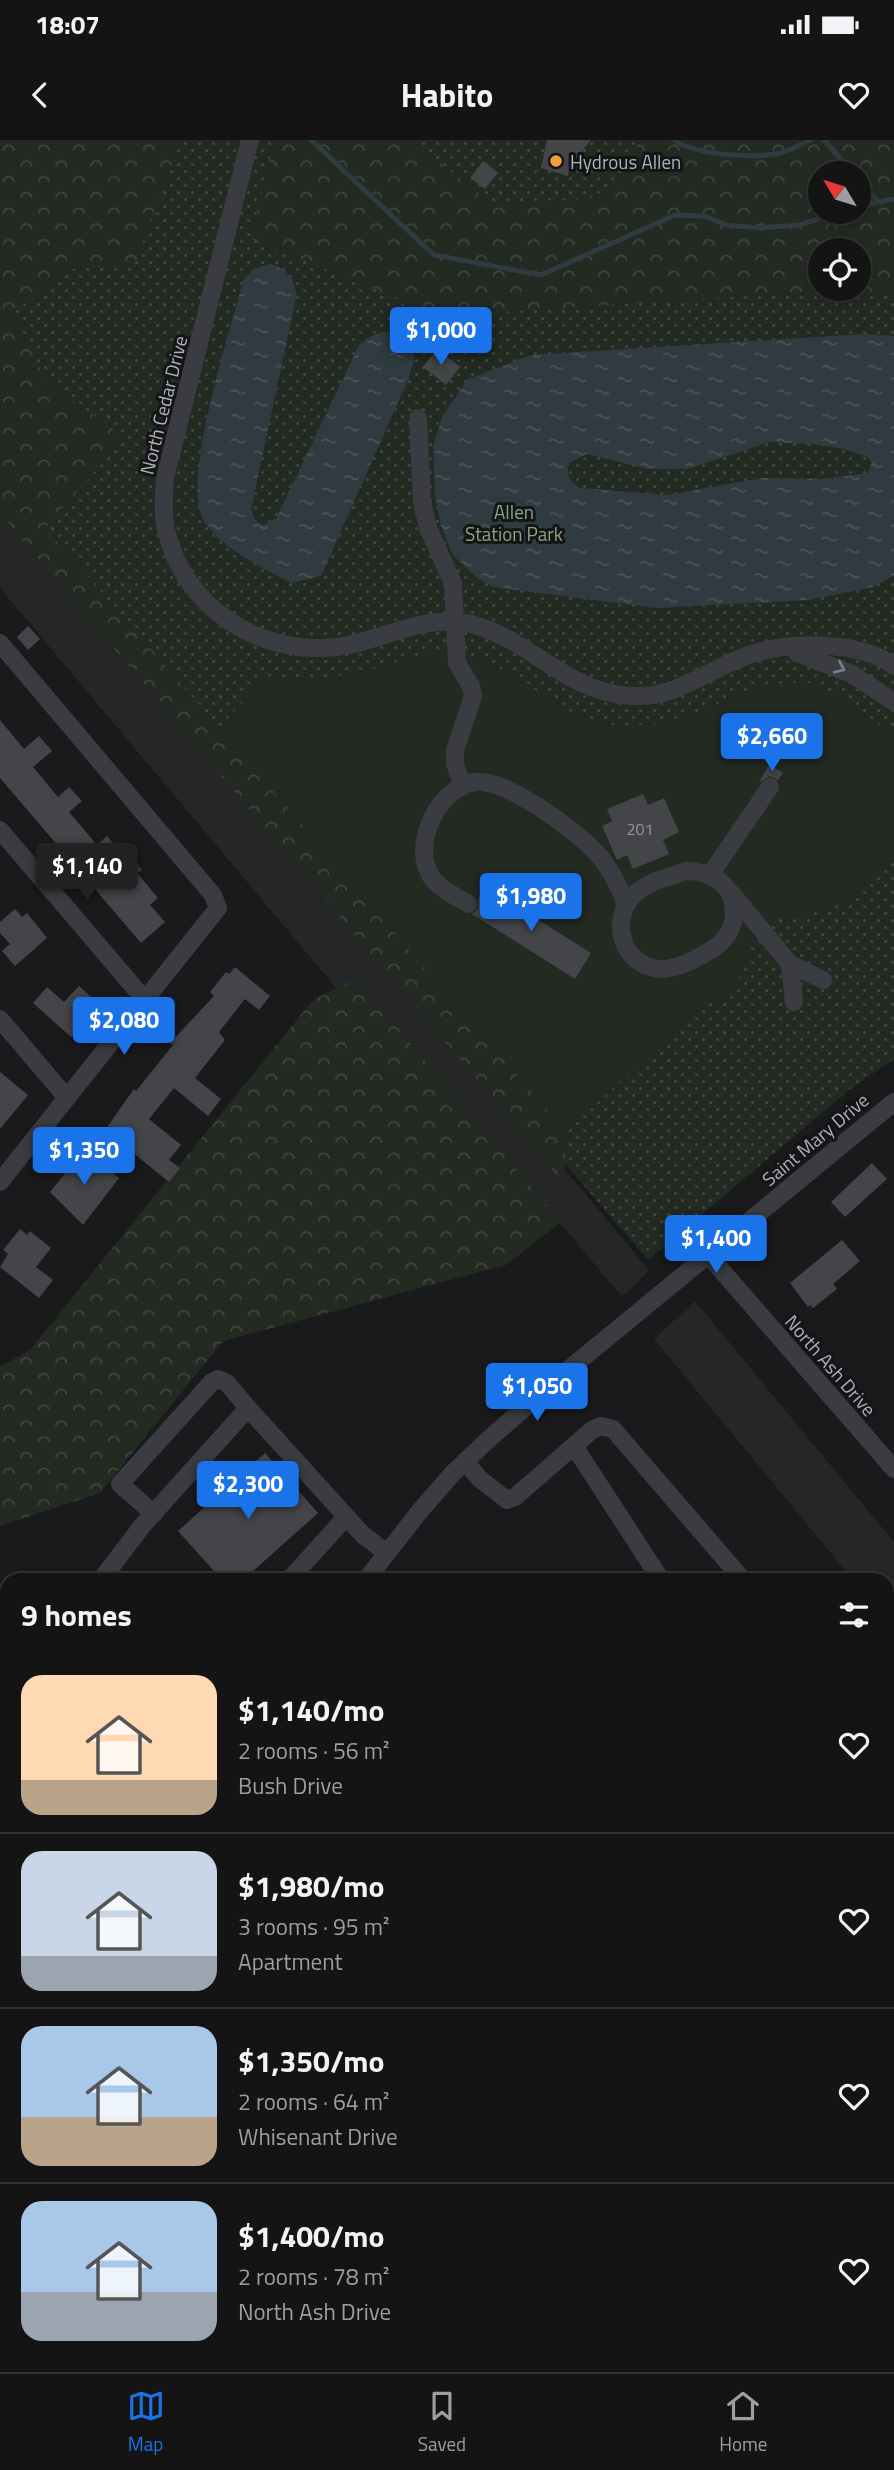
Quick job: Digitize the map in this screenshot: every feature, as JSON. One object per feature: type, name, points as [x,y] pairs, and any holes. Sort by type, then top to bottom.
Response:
[{"type":"street","name":"North Cedar Drive","points":[[250,140],[165,478],[165,528],[172,553],[186,578],[203,599],[250,635],[300,648],[339,647],[427,622],[457,623],[490,630],[507,638],[566,678],[588,687],[632,696],[663,694],[702,679],[746,656],[780,649],[836,646],[859,649],[894,666]]},
{"type":"street","points":[[418,418],[422,501],[428,528],[453,583],[457,623],[455,653],[459,669],[471,686],[473,696],[455,750],[455,764],[463,786]]},
{"type":"street","points":[[0,643],[213,895],[218,908],[0,1182]]},
{"type":"street","name":"North Cedar Drive","points":[[780,649],[834,665],[894,702]]},
{"type":"street","points":[[468,904],[433,881],[425,865],[423,847],[427,829],[447,797],[463,786],[475,782],[491,783],[506,789],[580,835],[603,860],[626,905]]},
{"type":"street","points":[[710,875],[770,787]]},
{"type":"street","points":[[0,830],[145,1000]]},
{"type":"street","points":[[725,886],[734,907],[729,933],[711,950],[666,969],[641,963],[624,943],[621,917],[626,905],[646,886],[674,875],[698,871],[710,875],[725,886],[789,964],[823,980]]},
{"type":"street","points":[[789,964],[794,1002]]},
{"type":"street","points":[[0,1019],[67,1098]]},
{"type":"street","name":"Saint Mary Drive","points":[[371,1573],[419,1512],[465,1462],[574,1365],[873,1116],[894,1102]]},
{"type":"street","name":"North Ash Drive","points":[[709,1255],[894,1469]]},
{"type":"street","points":[[154,1514],[120,1484],[212,1381],[218,1379],[227,1383],[363,1535],[387,1553]]},
{"type":"street","points":[[107,1573],[154,1514],[248,1408]]},
{"type":"street","points":[[465,1462],[480,1479],[507,1500],[515,1497],[601,1426],[613,1429],[737,1573]]},
{"type":"street","points":[[574,1446],[656,1573]]},
{"type":"street","points":[[295,1573],[346,1517]]},
{"type":"shaded area","points":[[0,498],[649,1270],[632,1288],[621,1296],[356,978],[337,989],[0,588]]},
{"type":"shaded area","points":[[695,1301],[894,1542],[894,1573],[847,1573],[654,1339]]},
{"type":"green space","name":"Allen Station Park","points":[[0,140],[894,140],[894,1059],[849,1090],[648,1260],[0,507]]},
{"type":"green space","points":[[0,140],[181,140],[134,266],[78,266],[13,312],[46,381],[125,438],[45,528],[331,855],[566,1132],[565,1185],[0,513]]},
{"type":"green space","points":[[274,140],[410,140],[490,202],[575,200],[614,189],[640,140],[894,140],[894,293],[871,293],[871,238],[808,238],[808,292],[459,315],[421,308],[251,239]]},
{"type":"green space","points":[[429,652],[458,654],[487,661],[581,718],[616,726],[673,723],[762,685],[806,682],[835,694],[894,735],[894,861],[857,898],[817,912],[774,920],[755,938],[733,992],[699,1008],[566,1132],[219,728],[266,676],[314,681],[373,669]]},
{"type":"green space","points":[[356,978],[561,1222],[506,1265],[223,1341],[100,1493],[0,1526],[0,1367],[30,1350],[313,1000]]},
{"type":"water","points":[[271,264],[290,277],[296,298],[251,509],[255,521],[263,525],[276,519],[358,347],[382,332],[399,333],[411,344],[414,355],[409,378],[321,576],[291,583],[244,557],[222,541],[204,521],[198,502],[198,474],[210,405],[243,281],[253,269]]},
{"type":"water","points":[[865,334],[894,336],[894,575],[873,587],[809,600],[656,608],[493,587],[475,576],[453,555],[441,526],[435,496],[433,447],[442,417],[468,379],[532,355]],"holes":[[[770,442],[845,449],[869,458],[872,464],[868,473],[822,479],[762,478],[668,495],[580,488],[568,475],[569,463],[587,454],[647,469],[687,469]]]},
{"type":"building","name":"Hydrous Allen","points":[[547,140],[591,140],[569,168],[568,176],[541,168]]},
{"type":"building","points":[[483,161],[498,173],[485,189],[470,178]]},
{"type":"building","points":[[437,349],[460,367],[446,385],[423,367]]},
{"type":"building","points":[[28,626],[40,639],[28,650],[17,637]]},
{"type":"building","points":[[0,720],[24,749],[39,736],[52,751],[33,767],[58,797],[69,787],[82,801],[69,812],[97,845],[107,836],[125,857],[129,855],[142,870],[137,873],[158,898],[150,905],[165,922],[141,943],[0,778]]},
{"type":"building","points":[[769,764],[783,773],[778,780],[770,776],[759,783]]},
{"type":"building","points":[[643,794],[648,805],[664,798],[679,832],[663,840],[669,854],[633,869],[627,855],[617,860],[602,826],[612,821],[607,809]]},
{"type":"building","points":[[486,887],[591,953],[575,979],[472,914],[478,909],[478,899]]},
{"type":"building","points":[[15,909],[22,917],[27,913],[47,938],[15,966],[2,951],[10,944],[0,933],[0,922]]},
{"type":"building","points":[[235,967],[270,996],[259,1010],[245,999],[219,1032],[225,1040],[195,1078],[221,1099],[208,1116],[174,1088],[149,1119],[181,1145],[169,1160],[180,1168],[169,1182],[105,1130],[134,1089],[136,1091],[173,1045],[170,1043],[214,996],[210,992],[226,972],[229,974]]},
{"type":"building","points":[[79,986],[99,1004],[71,1037],[33,1003],[47,987],[64,1002]]},
{"type":"building","points":[[0,1072],[28,1095],[0,1129]]},
{"type":"building","points":[[84,1150],[119,1178],[83,1225],[50,1192]]},
{"type":"building","points":[[872,1163],[887,1179],[845,1217],[831,1202]]},
{"type":"building","points":[[20,1229],[27,1235],[30,1231],[51,1248],[36,1267],[53,1280],[39,1298],[0,1267],[8,1254],[3,1250]]},
{"type":"building","points":[[842,1240],[860,1261],[833,1284],[837,1289],[813,1308],[810,1305],[808,1307],[790,1283]]},
{"type":"building","points":[[265,1453],[318,1513],[251,1573],[216,1573],[178,1531]]},
{"type":"waterway","points":[[311,140],[434,255],[541,275],[675,215],[705,216],[726,225],[760,228],[808,222]]},
{"type":"waterway","points":[[674,140],[710,152],[756,156],[780,153],[811,140]]},
{"type":"waterway","points":[[824,140],[842,161]]},
{"type":"waterway","points":[[872,195],[878,201]]},
{"type":"waterway","points":[[872,203],[894,199]]},
{"type":"place","name":"Hydrous Allen","points":[[556,161]]}]
